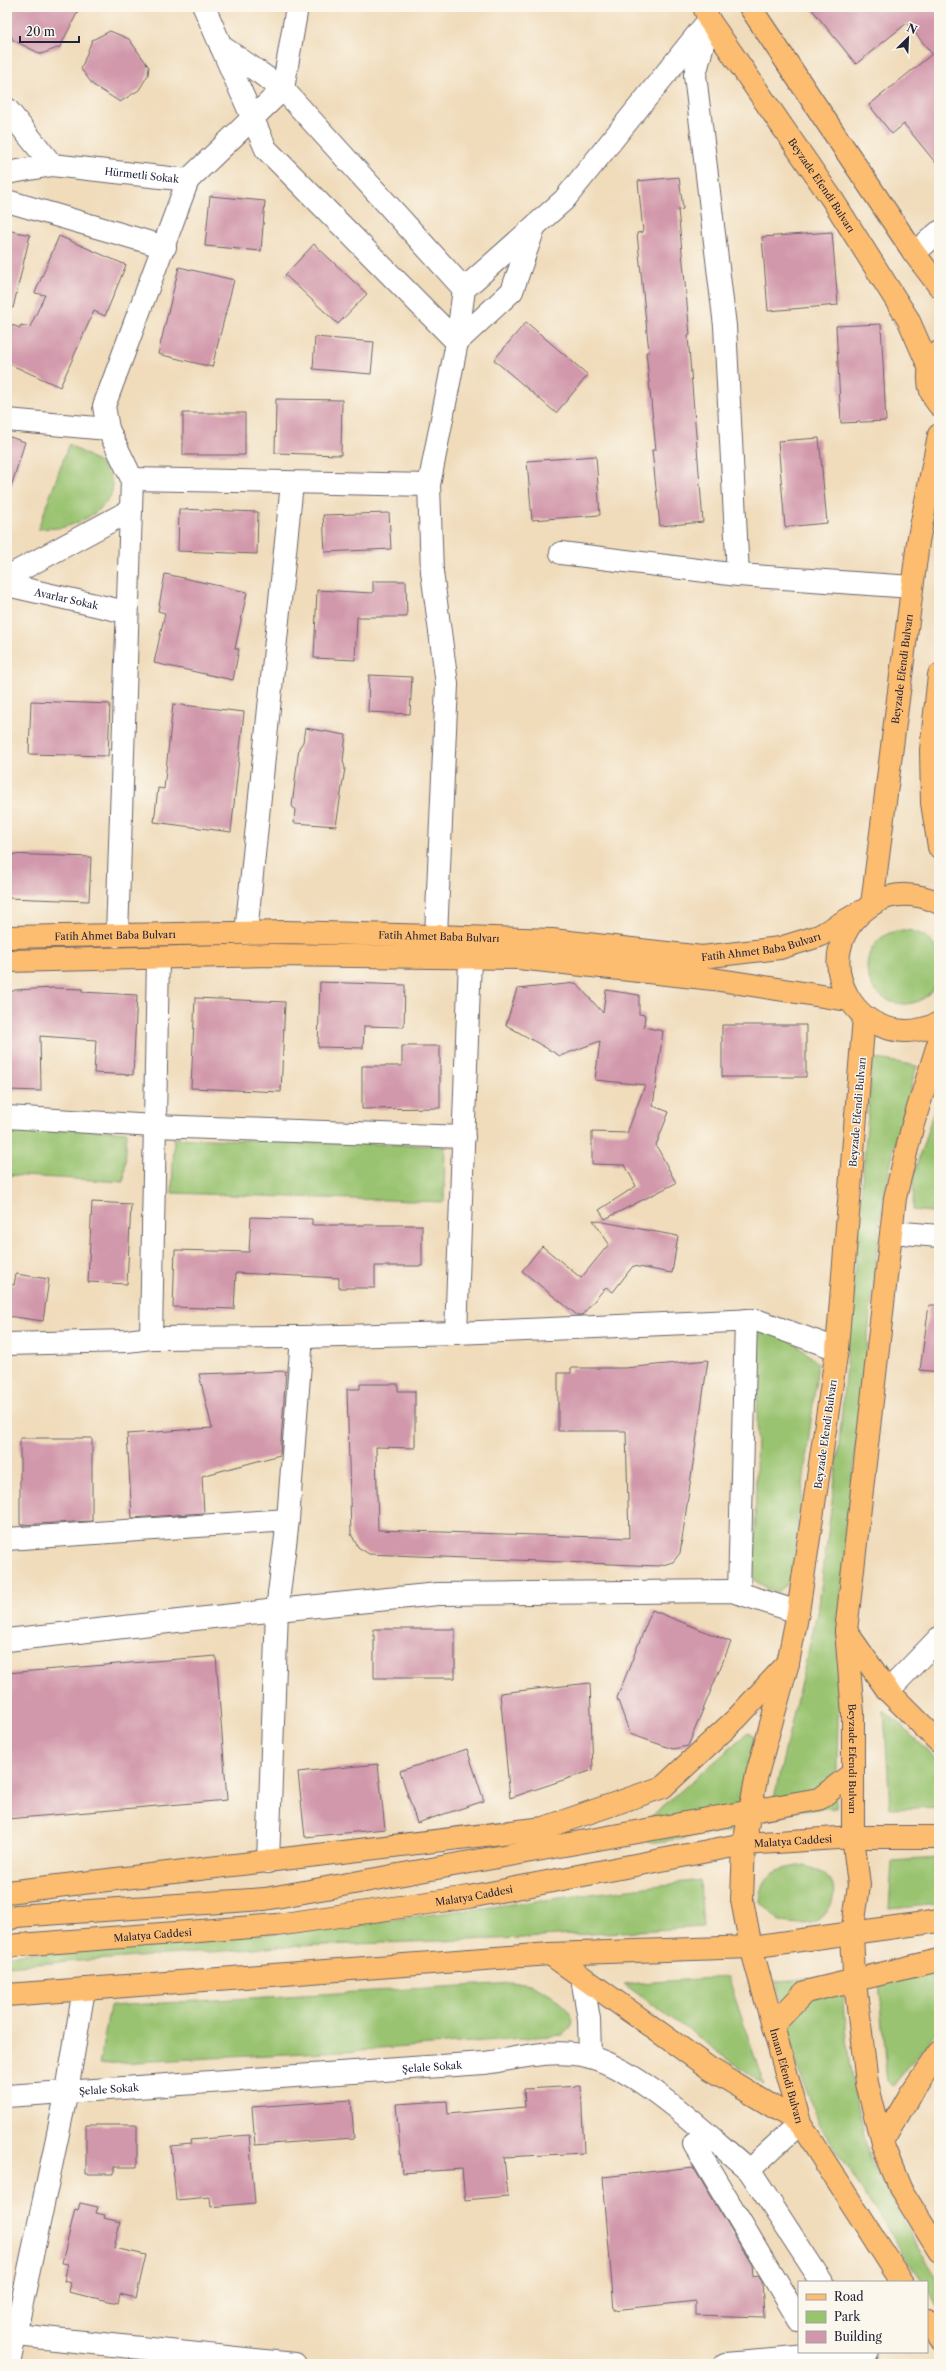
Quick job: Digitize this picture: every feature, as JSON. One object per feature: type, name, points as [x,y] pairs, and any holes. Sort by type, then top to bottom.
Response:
[{"type":"main road","points":[[750,7],[914,252],[939,286]]},
{"type":"main road","name":"Beyzade Efendi Bulvarı","points":[[706,14],[832,200],[934,361]]},
{"type":"main road","points":[[934,361],[931,391],[939,405]]},
{"type":"main road","name":"Beyzade Efendi Bulvarı","points":[[866,908],[918,542],[939,435]]},
{"type":"main road","points":[[939,675],[932,803],[939,847]]},
{"type":"main road","name":"Fatih Ahmet Baba Bulvarı","points":[[7,937],[246,933],[436,936],[552,940],[702,957],[780,948],[819,936],[880,899],[904,894],[927,897],[939,903]]},
{"type":"main road","points":[[866,908],[845,931],[838,954],[839,977],[848,1000],[864,1017],[883,1028],[904,1031],[926,1029],[939,1023]]},
{"type":"main road","name":"Fatih Ahmet Baba Bulvarı","points":[[7,961],[272,955],[470,959],[518,958],[713,978],[848,1000]]},
{"type":"main road","name":"Beyzade Efendi Bulvarı","points":[[744,1844],[757,1774],[788,1663],[798,1612],[837,1349],[864,1017]]},
{"type":"main road","name":"Beyzade Efendi Bulvarı","points":[[853,1837],[853,1712],[846,1631],[895,1198],[913,1124],[939,1041]]},
{"type":"main road","points":[[846,1631],[888,1691],[939,1742]]},
{"type":"main road","points":[[7,1892],[544,1828],[663,1787],[736,1719],[788,1663]]},
{"type":"main road","points":[[7,1920],[16,1916],[265,1899],[819,1799],[853,1773]]},
{"type":"main road","points":[[853,1837],[859,1885],[852,1934],[854,1980],[867,2082],[882,2144],[900,2188],[939,2251]]},
{"type":"main road","name":"Malatya Caddesi","points":[[7,1946],[277,1925],[469,1896],[744,1844],[853,1837],[939,1837]]},
{"type":"main road","name":"İmam Efendi Bulvarı","points":[[744,1844],[742,1900],[751,1947],[800,2124],[901,2281]]},
{"type":"main road","points":[[7,1995],[550,1954],[751,1947],[939,1921]]},
{"type":"main road","points":[[550,1954],[708,2068],[800,2124]]},
{"type":"main road","points":[[773,2025],[805,1992],[939,1960]]},
{"type":"main road","points":[[882,2144],[911,2093],[939,2052]]},
{"type":"main road","points":[[928,2322],[939,2339]]},
{"type":"street","points":[[204,7],[266,149],[457,342]]},
{"type":"street","points":[[283,89],[297,7]]},
{"type":"street","points":[[436,936],[447,684],[432,572],[430,485],[457,342],[464,289],[533,230],[564,200],[673,66],[706,14]]},
{"type":"street","points":[[706,14],[695,75],[725,326],[738,575]]},
{"type":"street","points":[[221,46],[283,89],[464,289]]},
{"type":"street","points":[[673,66],[695,75]]},
{"type":"street","name":"Hürmetli Sokak","points":[[7,173],[52,166],[188,180],[283,89]]},
{"type":"street","points":[[7,108],[52,166]]},
{"type":"street","points":[[118,936],[126,612],[132,479],[108,429],[104,406],[165,247],[188,180]]},
{"type":"street","points":[[7,201],[165,247]]},
{"type":"street","points":[[457,342],[512,291],[533,230]]},
{"type":"street","points":[[914,252],[939,232]]},
{"type":"street","points":[[7,420],[108,429]]},
{"type":"street","points":[[132,479],[430,485]]},
{"type":"street","points":[[246,933],[292,483]]},
{"type":"street","points":[[7,577],[131,510]]},
{"type":"street","points":[[561,553],[738,575],[912,587]]},
{"type":"street","name":"Avarlar Sokak","points":[[7,585],[126,612]]},
{"type":"street","points":[[152,1338],[154,1126],[158,958]]},
{"type":"street","points":[[456,1333],[470,959]]},
{"type":"street","points":[[7,1117],[154,1126],[464,1137]]},
{"type":"street","points":[[892,1232],[939,1236]]},
{"type":"street","points":[[739,1593],[746,1320]]},
{"type":"street","points":[[7,1344],[127,1341],[152,1338],[302,1337],[456,1333],[756,1320],[837,1349]]},
{"type":"street","points":[[268,1862],[277,1610],[288,1520],[302,1337]]},
{"type":"street","points":[[7,1539],[288,1520]]},
{"type":"street","points":[[7,1640],[438,1594],[726,1591],[739,1593],[798,1612]]},
{"type":"street","points":[[888,1691],[939,1638]]},
{"type":"street","points":[[582,1978],[589,2019],[590,2057]]},
{"type":"street","points":[[9,2364],[11,2334],[67,2091],[84,1989]]},
{"type":"street","name":"Şelale Sokak","points":[[7,2096],[484,2063],[559,2053],[590,2057],[603,2061],[652,2089],[749,2170],[821,2281]]},
{"type":"street","points":[[749,2170],[800,2124]]},
{"type":"street","points":[[715,2142],[694,2144],[798,2318]]},
{"type":"street","points":[[11,2334],[295,2364]]},
{"type":"street","points":[[725,2364],[816,2354],[842,2353]]},
{"type":"street","points":[[869,2353],[876,2364]]},
{"type":"green space","points":[[69,444],[102,466],[110,476],[112,486],[111,495],[105,504],[97,511],[78,522],[61,528],[38,529]]},
{"type":"green space","points":[[904,930],[918,933],[930,941],[938,953],[941,967],[938,981],[930,993],[918,1001],[904,1004],[890,1001],[878,993],[870,981],[867,967],[870,953],[878,941],[890,933]]},
{"type":"green space","points":[[873,1058],[917,1066],[895,1144],[882,1207],[860,1407],[841,1594],[836,1808],[771,1811],[819,1604],[838,1455]]},
{"type":"green space","points":[[939,1094],[939,1213],[913,1210],[914,1174]]},
{"type":"green space","points":[[7,1124],[127,1132],[124,1182],[7,1175]]},
{"type":"green space","points":[[174,1138],[445,1146],[444,1202],[172,1193]]},
{"type":"green space","points":[[759,1327],[795,1342],[818,1363],[791,1582],[775,1593],[754,1580]]},
{"type":"green space","points":[[884,1710],[939,1761],[939,1807],[890,1809]]},
{"type":"green space","points":[[748,1733],[755,1735],[733,1831],[650,1843],[640,1835],[640,1826]]},
{"type":"green space","points":[[939,1858],[939,1904],[889,1909],[892,1861]]},
{"type":"green space","points":[[805,1865],[821,1872],[829,1879],[834,1891],[831,1905],[823,1917],[817,1921],[807,1924],[781,1922],[760,1902],[764,1884],[773,1873],[779,1870]]},
{"type":"green space","points":[[700,1880],[703,1927],[524,1938],[297,1946],[7,1966],[7,1955],[318,1929]]},
{"type":"green space","points":[[939,1961],[939,2028],[893,2086],[888,2083],[878,1970]]},
{"type":"green space","points":[[728,1977],[764,2085],[624,1984]]},
{"type":"green space","points":[[842,1977],[849,2063],[869,2158],[913,2240],[939,2282],[939,2308],[928,2291],[928,2281],[922,2281],[820,2126],[797,2068],[776,1981]]},
{"type":"green space","points":[[525,1983],[537,1987],[564,2005],[570,2013],[573,2021],[570,2028],[562,2035],[380,2049],[99,2064],[110,2006]]},
{"type":"building","points":[[7,7],[80,7],[60,47],[41,54],[13,40],[7,28]]},
{"type":"building","points":[[810,7],[939,7],[939,167],[904,124],[892,134],[869,105],[932,54],[907,23],[856,64]]},
{"type":"building","points":[[110,31],[129,39],[149,67],[148,75],[139,90],[120,102],[93,85],[81,69],[92,40]]},
{"type":"building","points":[[679,177],[683,209],[678,210],[690,335],[688,336],[703,522],[660,526],[652,450],[656,450],[646,352],[649,352],[637,233],[643,232],[638,181]]},
{"type":"building","points":[[210,196],[265,201],[261,251],[205,246]]},
{"type":"building","points":[[7,230],[30,235],[13,308],[7,307]]},
{"type":"building","points":[[832,232],[838,305],[768,311],[762,237]]},
{"type":"building","points":[[59,236],[126,265],[105,316],[94,311],[60,387],[7,363],[7,323],[20,328],[21,325],[30,327],[45,295],[35,293]]},
{"type":"building","points":[[314,244],[367,294],[338,324],[285,275]]},
{"type":"building","points":[[179,267],[234,280],[212,367],[158,354]]},
{"type":"building","points":[[526,322],[588,375],[556,413],[494,360]]},
{"type":"building","points":[[881,324],[886,421],[841,423],[836,326]]},
{"type":"building","points":[[315,337],[374,342],[371,374],[313,369]]},
{"type":"building","points":[[276,399],[342,400],[341,455],[275,453]]},
{"type":"building","points":[[183,413],[245,413],[245,455],[183,455]]},
{"type":"building","points":[[7,436],[25,442],[11,487],[7,487]]},
{"type":"building","points":[[819,438],[827,523],[785,527],[778,441]]},
{"type":"building","points":[[596,456],[600,515],[532,520],[527,461]]},
{"type":"building","points":[[179,509],[258,512],[257,554],[178,551]]},
{"type":"building","points":[[389,513],[391,549],[325,552],[323,515]]},
{"type":"building","points":[[165,574],[247,592],[235,649],[239,649],[233,680],[154,663],[165,613],[158,611]]},
{"type":"building","points":[[373,581],[406,581],[407,617],[357,617],[355,660],[314,658],[317,590],[373,593]]},
{"type":"building","points":[[369,675],[412,677],[410,714],[368,712]]},
{"type":"building","points":[[31,701],[110,704],[108,756],[29,754]]},
{"type":"building","points":[[173,704],[244,712],[231,832],[154,822],[158,788],[164,789]]},
{"type":"building","points":[[305,728],[346,735],[343,761],[345,768],[336,826],[294,823],[295,810],[292,806],[299,748],[303,742]]},
{"type":"building","points":[[7,854],[91,857],[89,901],[7,898]]},
{"type":"building","points":[[320,982],[405,985],[404,1027],[364,1026],[363,1048],[318,1047]]},
{"type":"building","points":[[576,983],[603,1013],[606,990],[639,995],[639,1014],[645,1015],[644,1027],[663,1031],[653,1106],[669,1112],[656,1145],[676,1183],[605,1219],[599,1210],[636,1186],[625,1165],[592,1164],[592,1132],[627,1133],[645,1085],[595,1080],[600,1041],[560,1056],[506,1025],[517,989]]},
{"type":"building","points":[[54,988],[82,989],[82,992],[137,995],[133,1075],[94,1073],[96,1040],[40,1036],[41,1091],[7,1090],[7,994],[15,990]]},
{"type":"building","points":[[195,998],[285,1002],[281,1092],[191,1088]]},
{"type":"building","points":[[722,1025],[806,1025],[806,1077],[722,1077]]},
{"type":"building","points":[[402,1046],[440,1046],[440,1108],[362,1109],[362,1066],[402,1066]]},
{"type":"building","points":[[92,1202],[131,1204],[127,1284],[88,1282]]},
{"type":"building","points":[[251,1217],[312,1219],[312,1225],[422,1225],[422,1266],[375,1266],[375,1288],[339,1288],[339,1278],[236,1273],[234,1309],[173,1307],[175,1250],[249,1252]]},
{"type":"building","points":[[593,1220],[678,1236],[672,1273],[633,1266],[613,1292],[606,1287],[582,1315],[577,1315],[522,1271],[542,1246],[581,1278],[609,1244]]},
{"type":"building","points":[[16,1274],[49,1279],[43,1321],[7,1316],[7,1284],[14,1285]]},
{"type":"building","points":[[929,1305],[939,1305],[939,1372],[920,1370]]},
{"type":"building","points":[[708,1360],[680,1553],[673,1562],[659,1566],[369,1554],[358,1547],[351,1534],[347,1389],[360,1389],[360,1384],[398,1384],[398,1391],[415,1391],[415,1448],[376,1447],[378,1530],[629,1538],[626,1431],[558,1431],[558,1373],[571,1373],[571,1368],[625,1368]]},
{"type":"building","points":[[286,1371],[280,1455],[202,1476],[204,1513],[132,1518],[127,1434],[212,1428],[199,1374]]},
{"type":"building","points":[[20,1438],[92,1438],[92,1521],[20,1525]]},
{"type":"building","points":[[652,1610],[731,1642],[688,1746],[673,1749],[630,1734],[617,1698]]},
{"type":"building","points":[[374,1629],[455,1629],[455,1678],[374,1678]]},
{"type":"building","points":[[216,1656],[227,1800],[7,1819],[7,1673]]},
{"type":"building","points":[[590,1683],[593,1770],[510,1798],[500,1693]]},
{"type":"building","points":[[467,1749],[484,1801],[417,1823],[400,1771]]},
{"type":"building","points":[[378,1764],[385,1829],[305,1837],[298,1772]]},
{"type":"building","points":[[581,2086],[584,2153],[504,2157],[508,2196],[465,2200],[462,2169],[402,2173],[396,2104],[447,2101],[448,2114],[525,2107],[524,2089]]},
{"type":"building","points":[[351,2100],[354,2138],[255,2145],[252,2107]]},
{"type":"building","points":[[86,2125],[137,2125],[137,2167],[114,2167],[114,2174],[86,2174]]},
{"type":"building","points":[[249,2135],[255,2203],[211,2207],[210,2197],[176,2200],[171,2146],[191,2144],[190,2140]]},
{"type":"building","points":[[693,2167],[752,2265],[753,2277],[758,2276],[762,2282],[764,2317],[696,2315],[696,2301],[614,2310],[603,2177]]},
{"type":"building","points":[[80,2203],[98,2207],[96,2213],[105,2215],[104,2218],[120,2222],[114,2248],[146,2255],[136,2298],[120,2294],[118,2303],[68,2292],[70,2283],[64,2281],[68,2264],[62,2263],[75,2209],[78,2210]]}]
